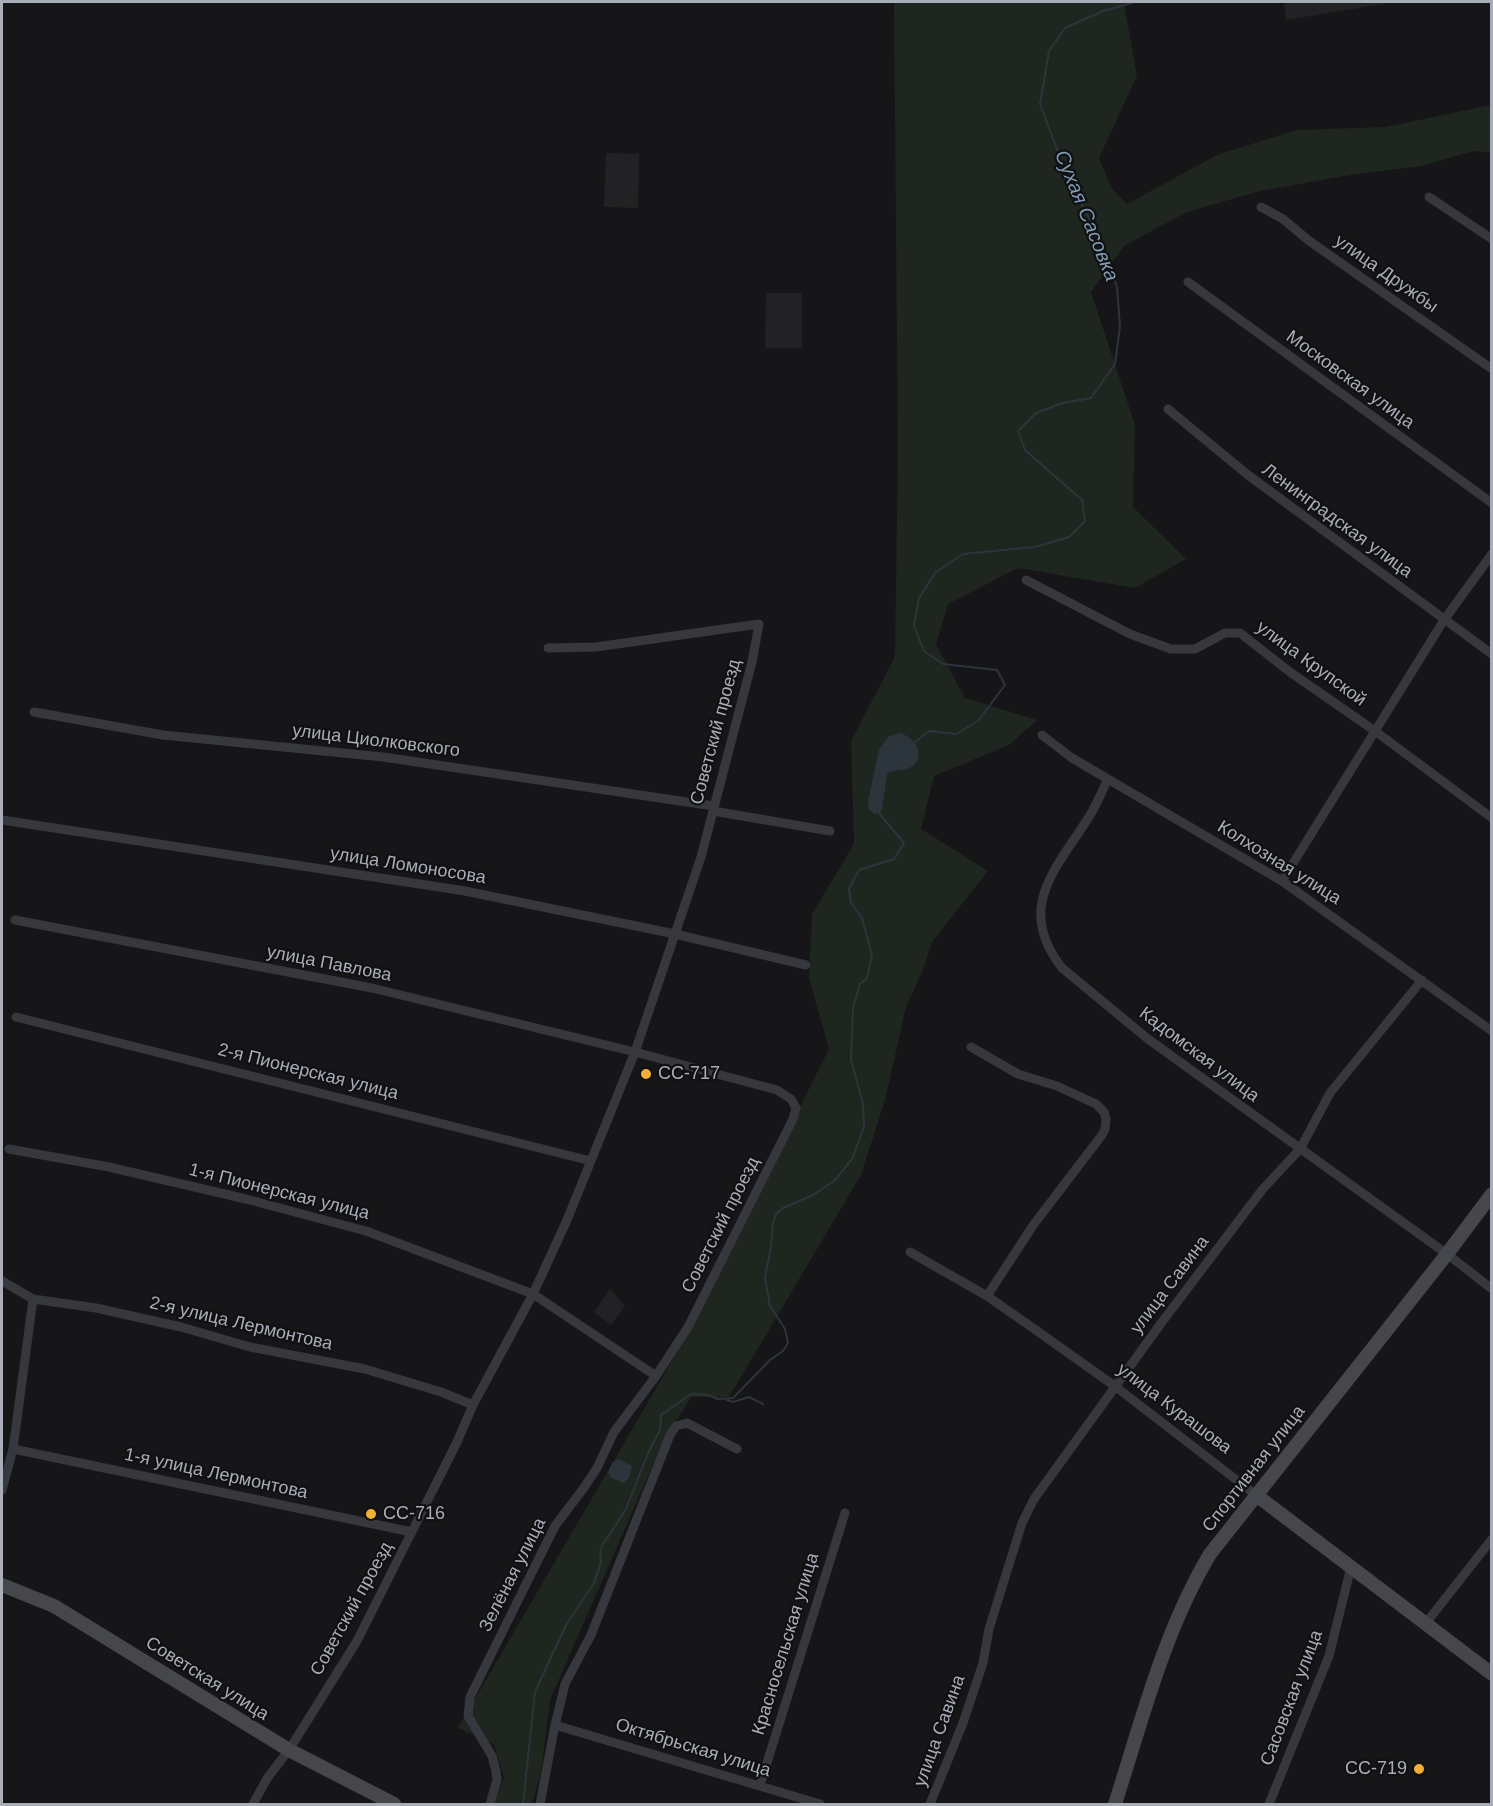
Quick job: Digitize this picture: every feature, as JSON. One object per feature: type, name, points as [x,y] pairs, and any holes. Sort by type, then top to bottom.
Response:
[{"type":"street","points":[[1430,196],[1491,239]]},
{"type":"street","name":"улица Дружбы","points":[[1261,207],[1283,219],[1308,240],[1491,369]]},
{"type":"street","name":"Московская улица","points":[[1188,282],[1491,503]]},
{"type":"street","name":"Ленинградская улица","points":[[1168,409],[1248,475],[1491,654]]},
{"type":"street","points":[[1282,880],[1444,620],[1491,554]]},
{"type":"street","name":"улица Крупской","points":[[1026,580],[1130,634],[1171,649],[1195,649],[1225,633],[1240,633],[1290,672],[1376,731],[1491,818]]},
{"type":"street","name":"Советский проезд","points":[[253,1804],[268,1777],[289,1750],[357,1641],[457,1442],[472,1405],[533,1294],[567,1220],[635,1052],[701,857],[752,662],[759,624],[596,646],[548,648]]},
{"type":"street","name":"улица Циолковского","points":[[34,712],[163,735],[383,757],[713,809],[830,831]]},
{"type":"street","name":"Колхозная улица","points":[[1041,735],[1072,758],[1282,880],[1491,1031]]},
{"type":"street","name":"Кадомская улица","points":[[1108,779],[1089,818],[1054,868],[1047,887],[1040,921],[1043,936],[1050,951],[1062,968],[1148,1039],[1447,1254],[1491,1289]]},
{"type":"street","name":"улица Ломоносова","points":[[2,820],[465,891],[675,934],[806,965]]},
{"type":"street","name":"улица Павлова","points":[[15,920],[372,988],[635,1052]]},
{"type":"street","name":"улица Савина","points":[[930,1804],[963,1723],[983,1663],[989,1629],[1022,1523],[1050,1475],[1255,1199],[1300,1149],[1330,1093],[1422,980]]},
{"type":"street","name":"2-я Пионерская улица","points":[[16,1017],[591,1161]]},
{"type":"street","points":[[970,1047],[1018,1074],[1057,1086],[1096,1104],[1104,1112],[1106,1119],[1106,1130],[1034,1224],[987,1296]]},
{"type":"street","name":"Советский проезд","points":[[635,1052],[777,1090],[791,1099],[796,1108],[793,1119],[698,1308],[656,1376]]},
{"type":"street","name":"1-я Пионерская улица","points":[[9,1149],[132,1173],[246,1199],[355,1228],[533,1294]]},
{"type":"street","name":"Спортивная улица","points":[[1115,1804],[1177,1617],[1191,1585],[1209,1554],[1447,1254],[1491,1194]]},
{"type":"street","name":"улица Курашова","points":[[910,1252],[987,1296],[1116,1387],[1491,1674]]},
{"type":"street","name":"2-я улица Лермонтова","points":[[2,1281],[33,1299],[96,1308],[181,1327],[250,1347],[364,1369],[441,1392],[472,1405]]},
{"type":"street","points":[[533,1294],[656,1376]]},
{"type":"street","points":[[2,1490],[12,1449],[33,1299]]},
{"type":"street","name":"Зелёная улица","points":[[490,1804],[496,1771],[492,1756],[468,1716],[470,1697],[555,1526],[592,1475],[621,1422],[656,1376]]},
{"type":"street","points":[[540,1804],[565,1684],[591,1635],[670,1435],[676,1426],[687,1423],[737,1449]]},
{"type":"street","name":"1-я улица Лермонтова","points":[[12,1449],[412,1532]]},
{"type":"street","name":"Красносельская улица","points":[[760,1785],[845,1513]]},
{"type":"street","points":[[1426,1623],[1491,1539]]},
{"type":"street","name":"Сасовская улица","points":[[1269,1804],[1329,1656],[1351,1567]]},
{"type":"street","name":"Советская улица","points":[[2,1584],[54,1606],[289,1750],[394,1804]]},
{"type":"street","name":"Октябрьская улица","points":[[555,1725],[820,1804]]},
{"type":"shaded area","points":[[894,2],[1124,2],[1137,76],[1099,158],[1112,189],[1127,204],[1217,155],[1296,130],[1386,127],[1491,105],[1491,153],[1473,151],[1421,166],[1344,176],[1260,191],[1187,212],[1124,246],[1091,292],[1135,425],[1133,507],[1186,559],[1135,588],[1018,568],[948,604],[936,644],[965,698],[1037,720],[1009,745],[934,776],[921,829],[988,871],[932,942],[923,970],[906,1007],[885,1100],[861,1175],[729,1397],[691,1397],[662,1444],[550,1700],[541,1772],[532,1804],[494,1804],[504,1778],[494,1744],[458,1728],[676,1354],[829,1049],[809,978],[812,914],[854,844],[851,741],[895,657],[898,449]]},
{"type":"shaded area","points":[[1284,2],[1396,2],[1286,20]]},
{"type":"shaded area","points":[[606,153],[639,154],[638,208],[604,207]]},
{"type":"shaded area","points":[[766,293],[802,293],[802,348],[765,348]]},
{"type":"shaded area","points":[[899,733],[913,741],[919,755],[911,767],[887,774],[882,809],[881,812],[874,814],[869,809],[868,801],[879,750],[888,737]]},
{"type":"shaded area","points":[[610,1289],[625,1306],[611,1325],[594,1312]]},
{"type":"shaded area","points":[[618,1459],[632,1466],[629,1478],[623,1483],[610,1477],[608,1473],[612,1463]]},
{"type":"waterway","name":"Сухая Сасовка","points":[[914,743],[929,731],[956,734],[978,721],[1005,685],[997,670],[943,664],[924,651],[914,626],[919,598],[935,573],[963,554],[1035,547],[1069,537],[1085,521],[1082,500],[1025,450],[1018,431],[1036,413],[1063,403],[1091,398],[1115,364],[1120,326],[1117,287],[1102,246],[1061,160],[1040,104],[1049,51],[1065,28],[1103,11],[1135,2]]},
{"type":"waterway","name":"Сухая Сасовка","points":[[523,1804],[535,1692],[566,1625],[594,1583],[601,1562],[602,1546],[626,1509],[649,1451],[660,1430],[661,1415],[691,1394],[708,1395],[718,1399],[733,1398],[770,1360],[783,1351],[788,1343],[785,1329],[770,1306],[765,1278],[776,1214],[783,1208],[813,1195],[835,1180],[852,1159],[864,1127],[863,1104],[851,1060],[853,1008],[860,984],[867,978],[872,955],[862,918],[851,903],[849,889],[859,870],[894,859],[904,843],[877,811]]},
{"type":"waterway","points":[[727,1400],[733,1402],[749,1397],[763,1404]]},
{"type":"place","name":"СС-717","points":[[646,1074]]},
{"type":"place","name":"СС-716","points":[[371,1514]]},
{"type":"place","name":"СС-719","points":[[1419,1769]]}]
